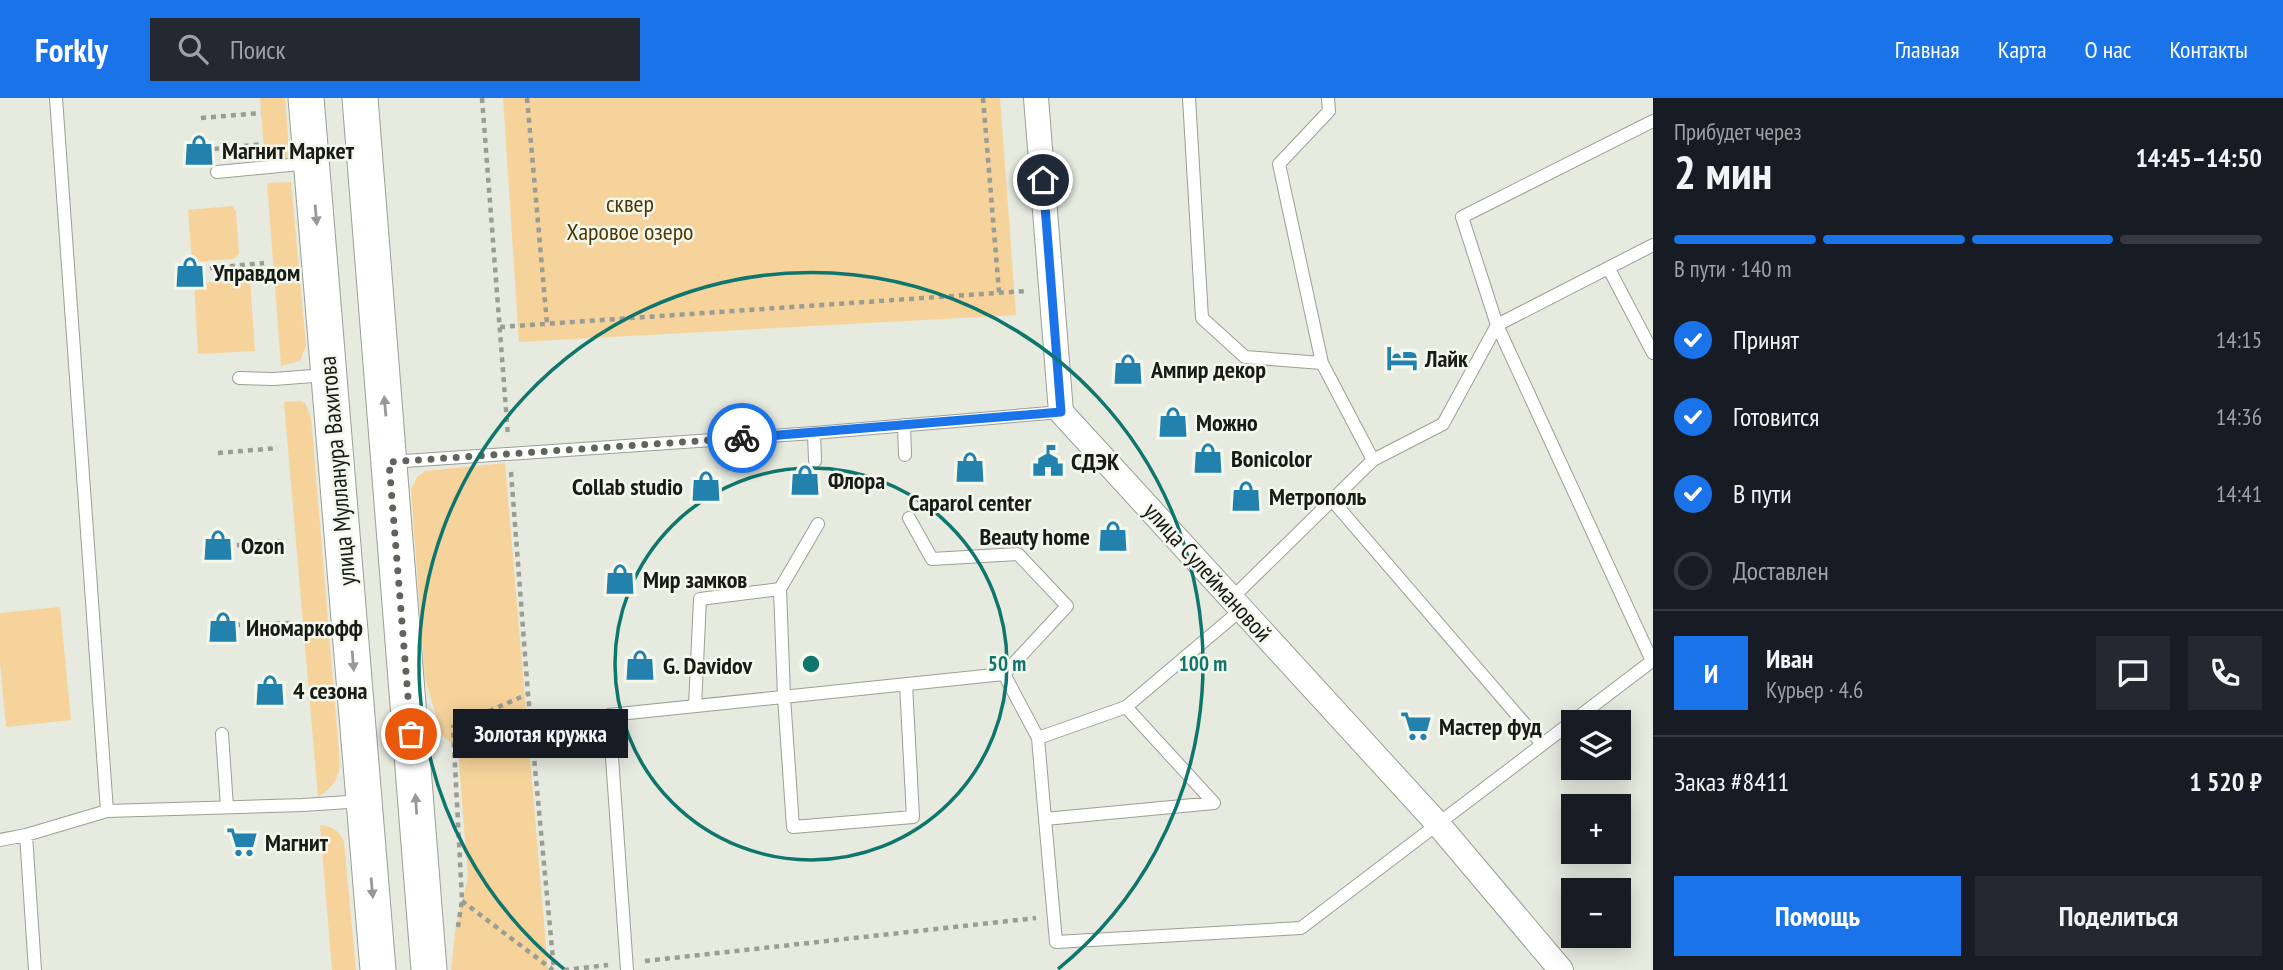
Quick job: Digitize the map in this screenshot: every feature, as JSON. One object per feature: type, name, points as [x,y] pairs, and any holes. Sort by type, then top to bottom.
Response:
[{"type":"main road","name":"улица Мулланура Вахитова","points":[[306,98],[378,970]]},
{"type":"main road","points":[[360,98],[429,970]]},
{"type":"street","points":[[1036,98],[1061,412]]},
{"type":"street","name":"улица Сулеймановой","points":[[1061,412],[1437,823],[1561,970]]},
{"type":"lane","points":[[56,98],[107,811]]},
{"type":"lane","points":[[1189,98],[1202,318],[1245,357],[1322,363]]},
{"type":"lane","points":[[1328,98],[1329,111],[1279,164],[1322,363],[1373,460]]},
{"type":"lane","points":[[1004,674],[1038,738],[1056,942],[1301,928],[1652,660],[1497,325],[1462,217],[1653,121]]},
{"type":"lane","points":[[217,172],[312,163]]},
{"type":"lane","points":[[1038,738],[1126,707],[1237,604],[1332,500],[1373,460],[1443,424],[1497,325],[1653,245]]},
{"type":"lane","points":[[1608,269],[1653,353]]},
{"type":"lane","points":[[239,378],[274,379],[330,375]]},
{"type":"lane","points":[[389,462],[814,433],[1061,412]]},
{"type":"lane","points":[[904,425],[905,455]]},
{"type":"lane","points":[[814,433],[815,461]]},
{"type":"lane","points":[[1332,500],[1542,744]]},
{"type":"lane","points":[[627,966],[609,715],[1004,674],[1067,606],[1018,554],[932,559],[909,518]]},
{"type":"lane","points":[[818,524],[780,589],[793,827],[913,817],[906,684]]},
{"type":"lane","points":[[694,706],[700,599],[780,589]]},
{"type":"lane","points":[[1045,820],[1214,803],[1126,707]]},
{"type":"lane","points":[[222,734],[227,807]]},
{"type":"lane","points":[[0,839],[26,835],[107,811],[365,801]]},
{"type":"lane","points":[[26,835],[35,970]]},
{"type":"path","points":[[482,98],[528,694],[554,970]]},
{"type":"path","points":[[527,98],[547,324]]},
{"type":"path","points":[[983,98],[999,293]]},
{"type":"path","points":[[201,118],[261,113]]},
{"type":"path","points":[[204,149],[263,144]]},
{"type":"path","points":[[200,269],[264,263]]},
{"type":"path","points":[[500,327],[1051,289]]},
{"type":"path","points":[[218,453],[278,448]]},
{"type":"path","points":[[227,546],[287,541]]},
{"type":"path","points":[[235,625],[292,623]]},
{"type":"path","points":[[457,935],[462,900],[453,727],[528,694]]},
{"type":"path","points":[[531,723],[609,715]]},
{"type":"path","points":[[462,900],[554,970]]},
{"type":"path","points":[[564,970],[627,966],[1054,916]]},
{"type":"green space","points":[[260,98],[285,98],[290,162],[265,163]]},
{"type":"green space","name":"сквер Харовое озеро","points":[[503,98],[1000,98],[1016,315],[519,342]]},
{"type":"green space","points":[[291,182],[306,346],[300,361],[281,366],[267,183]]},
{"type":"green space","points":[[232,206],[236,211],[239,254],[233,259],[192,262],[188,210]]},
{"type":"green space","points":[[250,280],[255,351],[198,354],[194,283]]},
{"type":"green space","points":[[284,402],[305,403],[311,417],[340,765],[333,784],[318,797]]},
{"type":"green space","points":[[505,463],[548,970],[451,970],[456,925],[468,878],[458,749],[442,735],[425,679],[411,490],[417,477],[425,471]]},
{"type":"green space","points":[[60,607],[71,720],[6,727],[0,663],[0,613]]},
{"type":"green space","points":[[320,825],[335,830],[344,842],[356,970],[332,970]]},
{"type":"way so far","points":[[411,734],[389,462],[742,438]]},
{"type":"place","name":"Магнит Маркет","points":[[199,150]]},
{"type":"place","name":"Управдом","points":[[190,272]]},
{"type":"place","name":"Лайк","points":[[1402,358]]},
{"type":"place","name":"Ампир декор","points":[[1128,369]]},
{"type":"place","name":"Можно","points":[[1173,422]]},
{"type":"place","name":"Bonicolor","points":[[1208,458]]},
{"type":"place","name":"СДЭК","points":[[1048,461]]},
{"type":"place","name":"Caparol center","points":[[970,467]]},
{"type":"place","name":"Флора","points":[[805,480]]},
{"type":"place","name":"Collab studio","points":[[706,486]]},
{"type":"place","name":"Метрополь","points":[[1246,496]]},
{"type":"place","name":"Beauty home","points":[[1113,536]]},
{"type":"place","name":"Ozon","points":[[218,545]]},
{"type":"place","name":"Мир замков","points":[[620,579]]},
{"type":"place","name":"Иномаркофф","points":[[223,627]]},
{"type":"place","name":"G. Davidov","points":[[640,665]]},
{"type":"place","name":"4 сезона","points":[[270,690]]},
{"type":"place","name":"Мастер фуд","points":[[1416,726]]},
{"type":"place","name":"Золотая кружка","points":[[411,734]]},
{"type":"place","name":"Магнит","points":[[242,842]]},
{"type":"route","points":[[742,438],[1061,412],[1043,180]]}]
